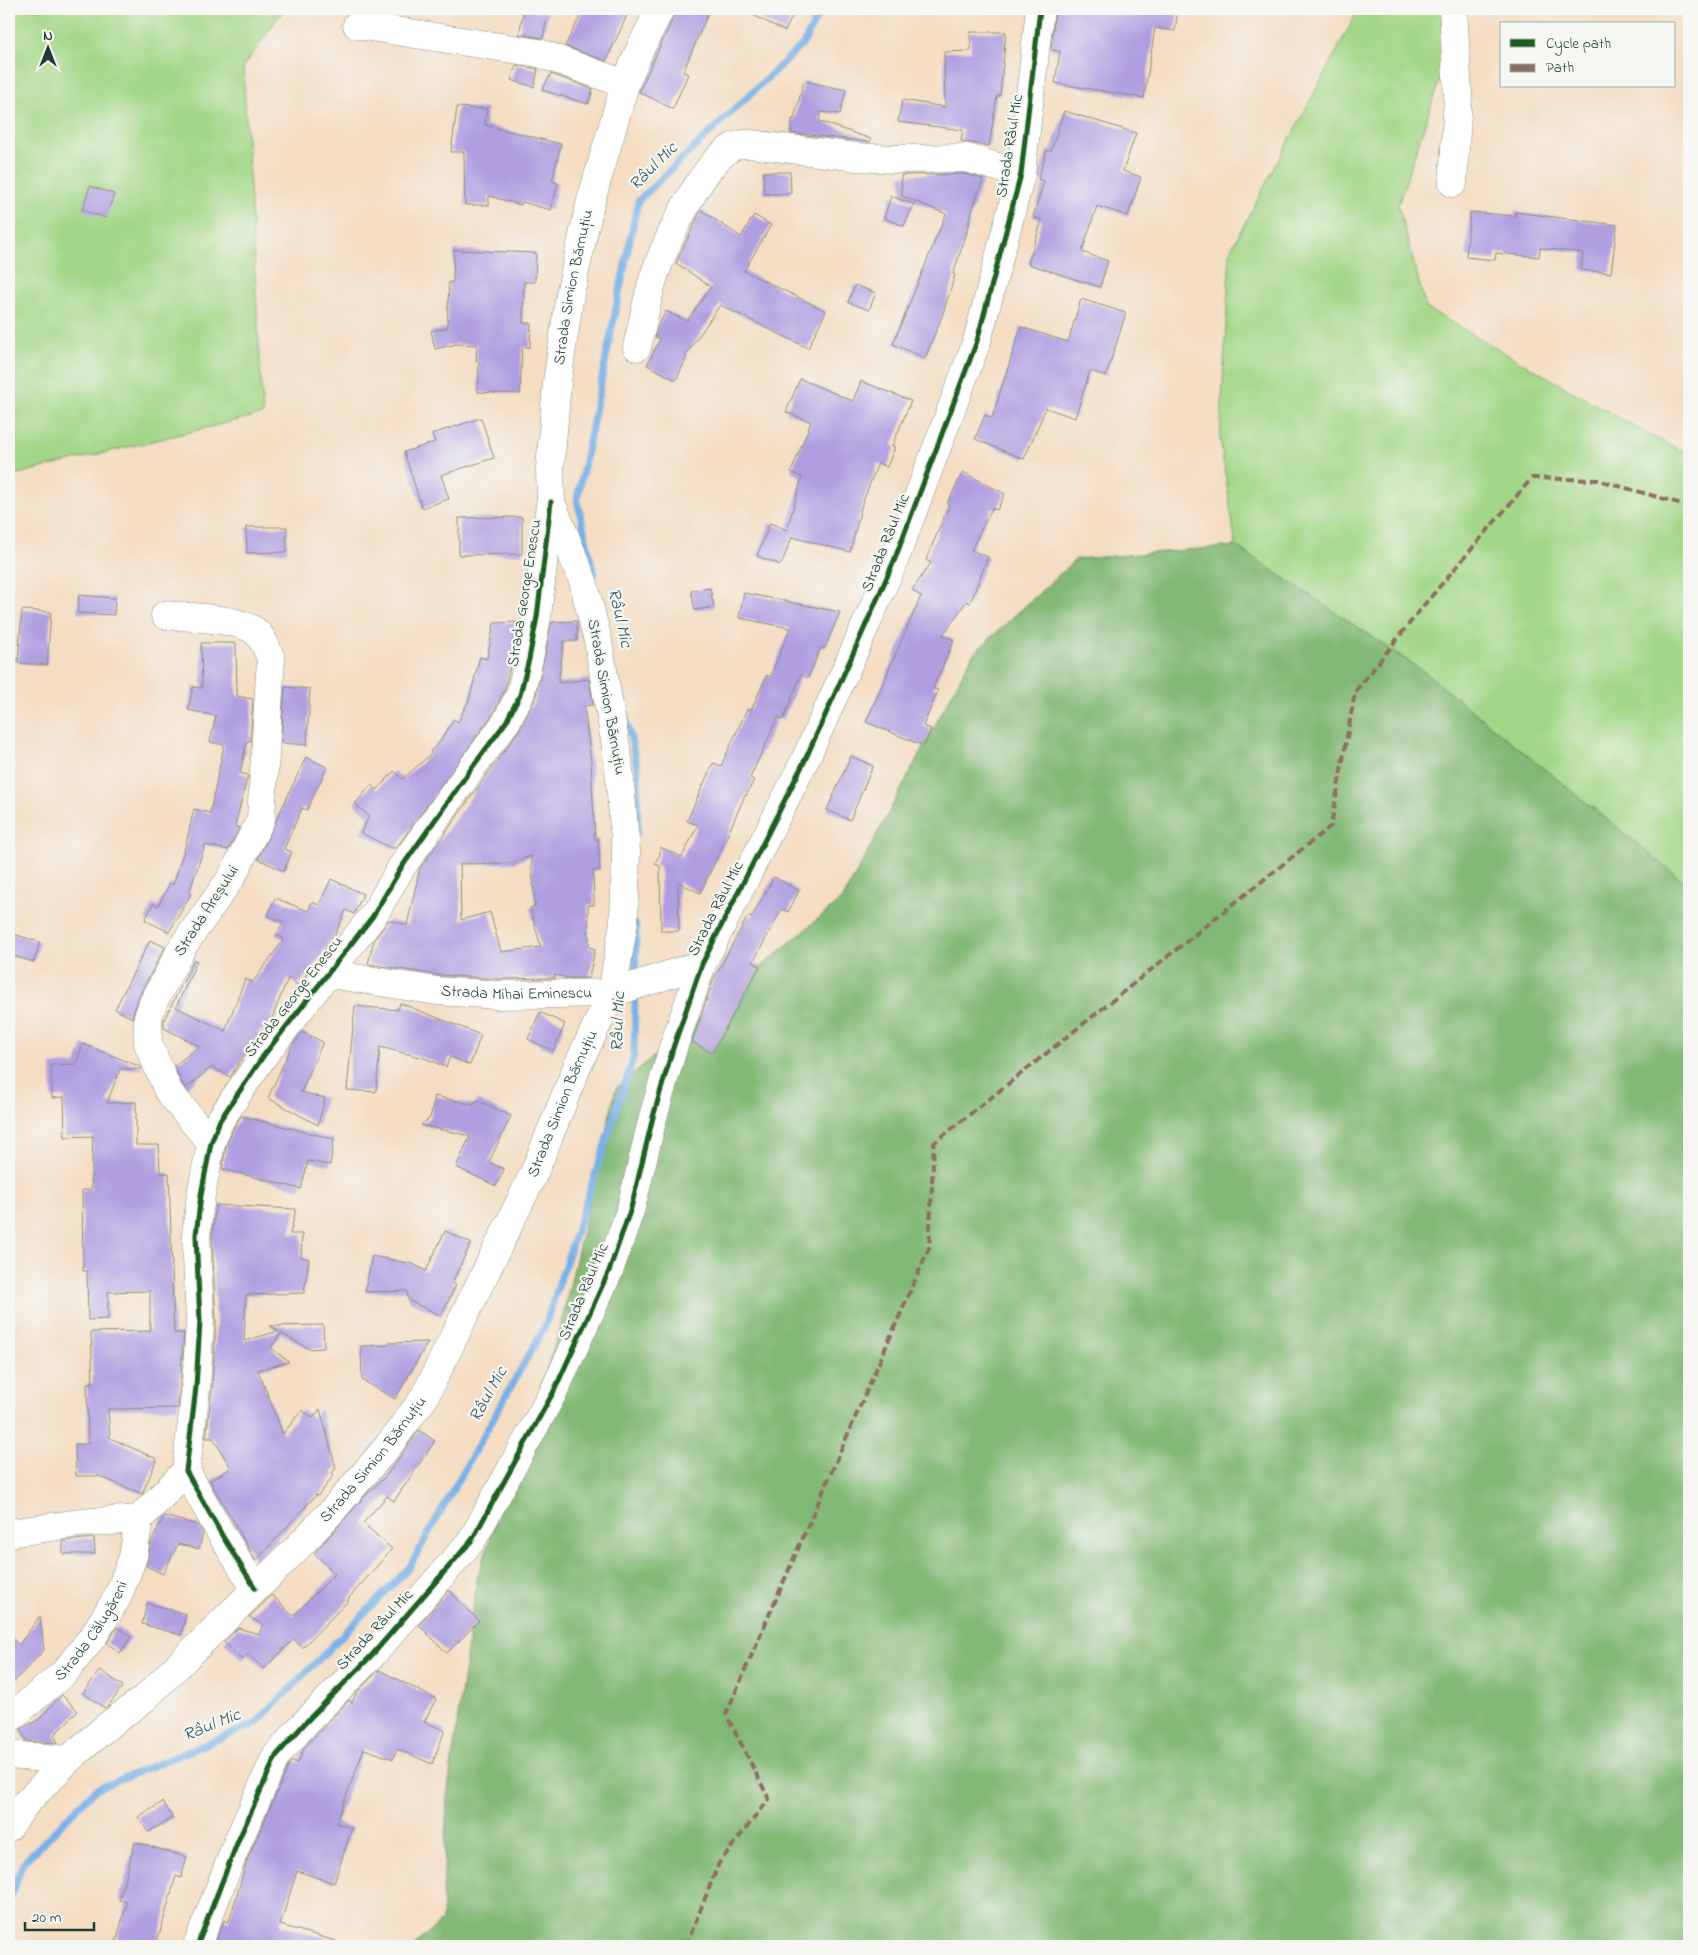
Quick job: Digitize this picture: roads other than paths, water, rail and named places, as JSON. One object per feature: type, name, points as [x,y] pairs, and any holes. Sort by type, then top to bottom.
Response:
[{"type":"street","name":"Strada Simion Bărnuțiu","points":[[9,1827],[25,1804],[68,1760],[106,1727],[145,1698],[296,1549],[333,1510],[388,1446],[424,1398],[534,1172],[577,1067],[619,991],[626,851],[618,759],[598,641],[583,581],[551,502],[550,469],[557,382],[570,294],[590,204],[625,84],[660,9]]},
{"type":"street","name":"Strada Râul Mic","points":[[197,1946],[238,1841],[276,1756],[305,1722],[378,1648],[472,1540],[554,1392],[609,1271],[631,1208],[661,1091],[702,964],[805,760],[894,561],[977,341],[1021,174],[1040,9]]},
{"type":"street","points":[[1453,9],[1458,96],[1453,183]]},
{"type":"street","points":[[357,24],[539,53],[625,84]]},
{"type":"street","points":[[637,347],[652,282],[676,221],[695,187],[721,156],[737,145],[750,144],[856,157],[895,159],[967,158],[1021,174]]},
{"type":"street","name":"Strada George Enescu","points":[[186,1471],[196,1387],[200,1321],[196,1235],[201,1195],[212,1143],[220,1120],[264,1055],[373,916],[400,868],[506,722],[520,695],[529,659],[537,617],[551,502]]},
{"type":"street","name":"Strada Areșului","points":[[165,615],[239,623],[255,631],[264,641],[271,659],[261,819],[230,878],[183,946],[153,1003],[148,1017],[148,1043],[168,1091],[212,1143]]},
{"type":"street","name":"Strada Mihai Eminescu","points":[[328,974],[436,991],[498,996],[619,991],[702,964]]},
{"type":"street","points":[[9,1533],[80,1523],[139,1519],[186,1471],[223,1537],[255,1588]]},
{"type":"street","name":"Strada Călugăreni","points":[[9,1719],[65,1672],[94,1635],[117,1598],[132,1557],[139,1519]]},
{"type":"street","points":[[9,1755],[68,1760]]},
{"type":"waterway","name":"Râul Mic","points":[[594,574],[577,500],[638,201],[803,44],[821,9]]},
{"type":"waterway","name":"Râul Mic","points":[[620,692],[638,771],[637,832]]},
{"type":"waterway","name":"Râul Mic","points":[[635,979],[636,925]]},
{"type":"waterway","name":"Râul Mic","points":[[9,1902],[23,1863],[96,1789],[255,1724],[409,1568],[545,1326],[634,1056],[635,993]]}]
